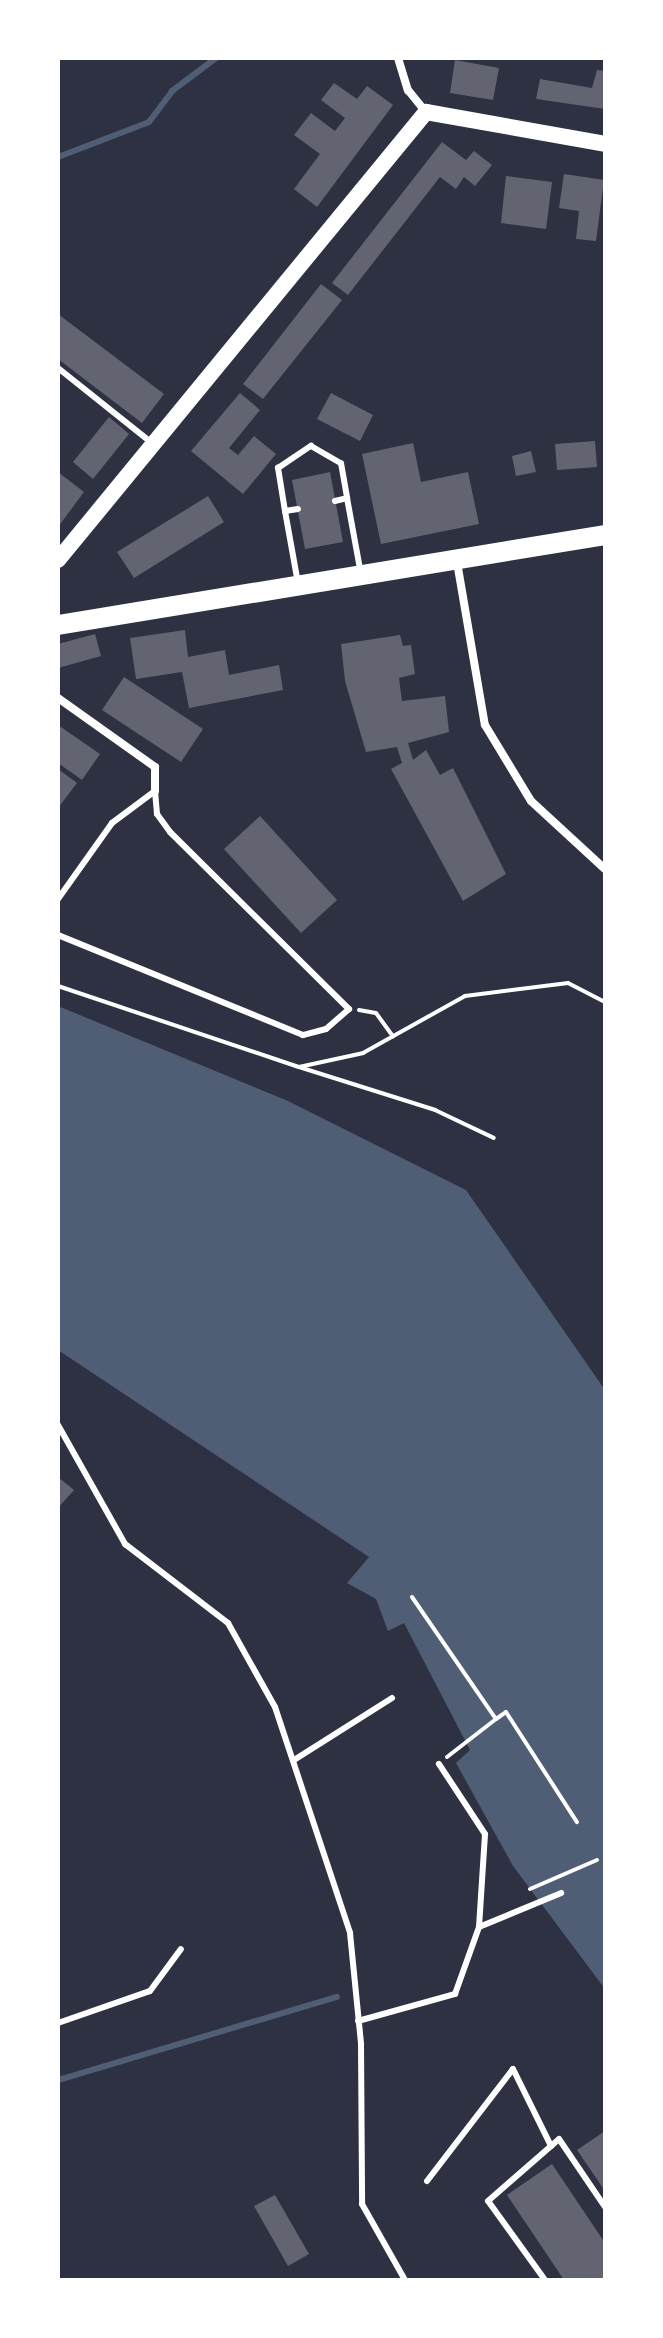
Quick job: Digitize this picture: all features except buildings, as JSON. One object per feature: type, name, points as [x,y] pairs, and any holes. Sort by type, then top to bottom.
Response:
[{"type":"main road","points":[[58,560],[426,112],[605,144]]},
{"type":"main road","points":[[58,625],[457,562],[605,535]]},
{"type":"street","points":[[398,58],[408,90],[426,112]]},
{"type":"street","points":[[457,562],[485,725],[531,801],[605,869]]},
{"type":"street","points":[[58,698],[155,767],[155,791]]},
{"type":"lane","points":[[58,368],[152,443]]},
{"type":"lane","points":[[298,587],[278,468],[311,446],[341,463],[361,577]]},
{"type":"lane","points":[[335,501],[347,498]]},
{"type":"lane","points":[[285,511],[298,509]]},
{"type":"lane","points":[[58,899],[112,823],[155,791]]},
{"type":"lane","points":[[58,935],[303,1035],[326,1029],[349,1009],[170,832],[157,814],[155,791]]},
{"type":"lane","points":[[58,1425],[125,1544],[228,1623],[275,1707],[350,1933],[358,2021],[362,2204],[405,2280]]},
{"type":"lane","points":[[294,1760],[392,1698]]},
{"type":"lane","points":[[358,2021],[455,1994],[479,1927],[485,1834],[439,1764]]},
{"type":"lane","points":[[479,1927],[561,1893]]},
{"type":"lane","points":[[58,2023],[150,1991],[181,1949]]},
{"type":"lane","points":[[427,2181],[513,2069],[551,2146]]},
{"type":"lane","points":[[545,2280],[488,2201],[559,2139],[605,2207]]},
{"type":"path","points":[[349,1009],[376,1013],[393,1036]]},
{"type":"path","points":[[299,1067],[306,1075],[435,1110],[494,1138]]},
{"type":"path","points":[[412,1597],[496,1719]]},
{"type":"path","points":[[439,1764],[506,1712],[577,1822]]},
{"type":"path","points":[[526,1891],[597,1860]]},
{"type":"water","points":[[58,1006],[288,1101],[466,1190],[605,1390],[605,1989],[513,1866],[456,1763],[470,1750],[404,1623],[388,1631],[376,1599],[347,1583],[369,1557],[58,1350]]},
{"type":"waterway","points":[[58,157],[149,122],[172,91],[216,58]]},
{"type":"waterway","points":[[58,2080],[337,1997]]}]
